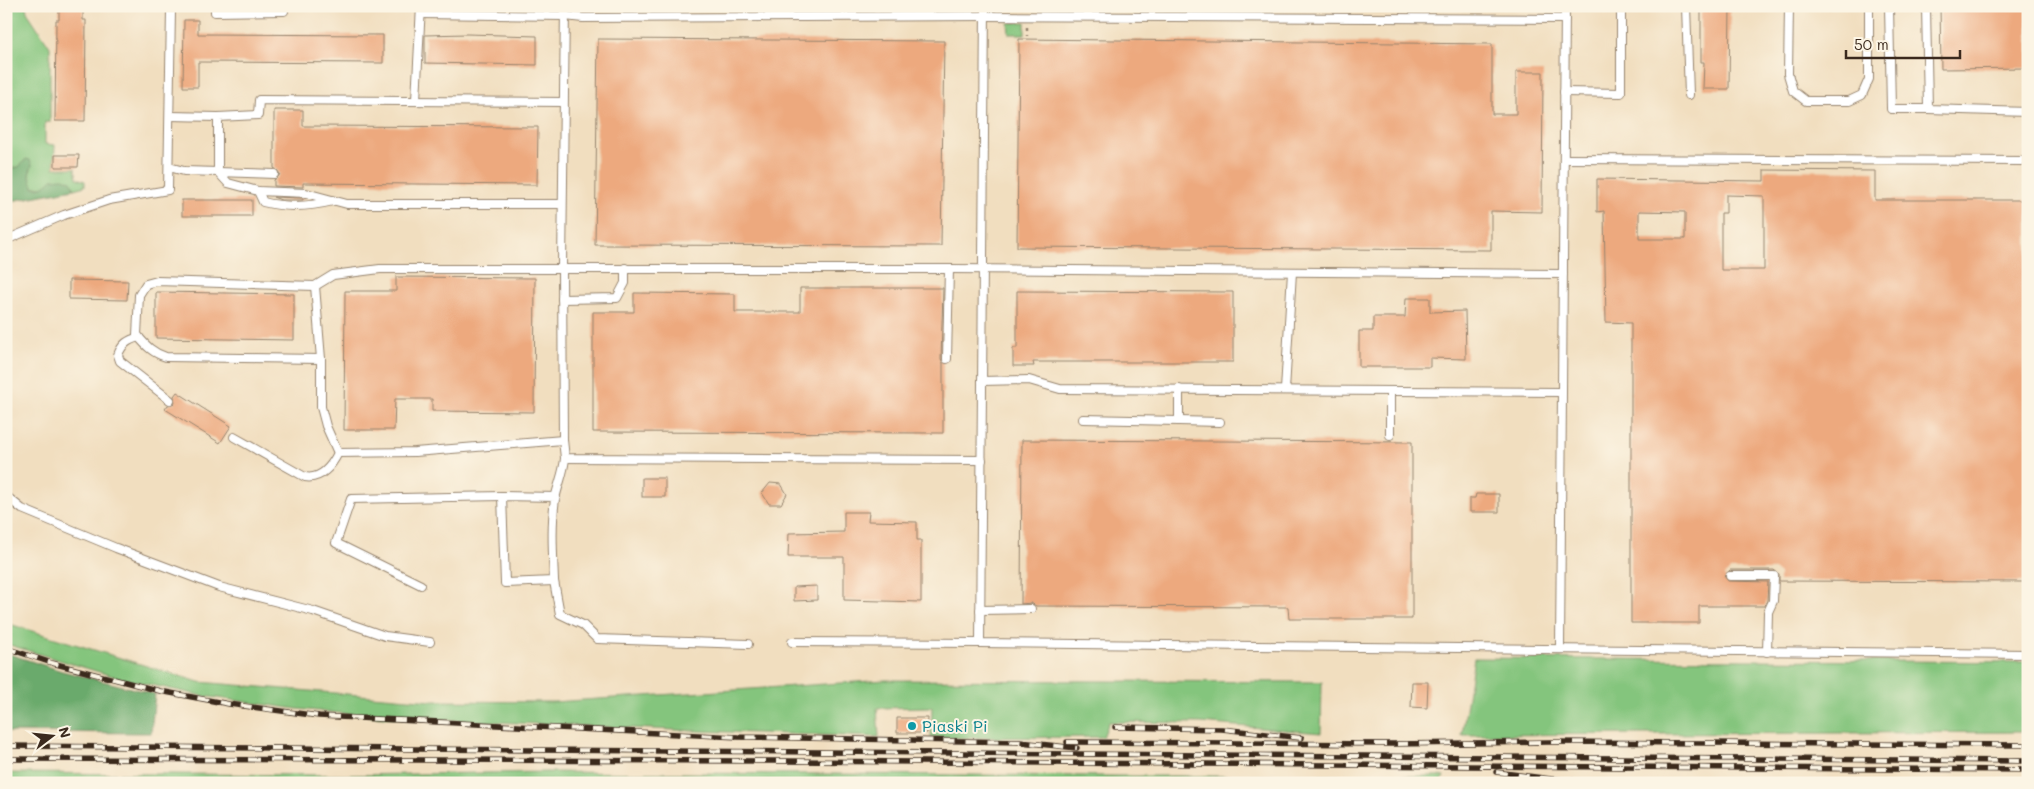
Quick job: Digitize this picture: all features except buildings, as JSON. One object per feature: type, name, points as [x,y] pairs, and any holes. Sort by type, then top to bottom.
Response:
[{"type":"lane","points":[[6,240],[64,215],[109,200],[168,190],[171,10],[173,6]]},
{"type":"lane","points":[[215,6],[215,12],[284,11],[284,6]]},
{"type":"lane","points":[[565,6],[562,204],[563,440],[565,458],[553,520],[554,580],[560,614],[583,625],[597,639],[748,644]]},
{"type":"lane","points":[[980,643],[985,6]]},
{"type":"lane","points":[[1560,649],[1565,6]]},
{"type":"lane","points":[[1564,92],[1621,93],[1621,6]]},
{"type":"lane","points":[[1686,6],[1689,94]]},
{"type":"lane","points":[[1788,6],[1788,74],[1794,91],[1806,101],[1849,101],[1862,94],[1869,79],[1869,6]]},
{"type":"lane","points":[[1889,6],[1891,109],[2028,112]]},
{"type":"lane","points":[[1926,6],[1928,109]]},
{"type":"lane","points":[[416,100],[421,10],[583,18],[985,16],[1565,20]]},
{"type":"lane","points":[[170,116],[218,117],[258,115],[259,100],[563,102]]},
{"type":"lane","points":[[218,117],[218,172],[228,183],[258,191],[306,193],[347,204],[562,204]]},
{"type":"lane","points":[[1564,159],[2028,162]]},
{"type":"lane","points":[[169,167],[184,171],[274,174]]},
{"type":"lane","points":[[258,191],[263,202],[282,206],[315,206],[336,200]]},
{"type":"lane","points":[[321,359],[166,357],[156,354],[137,335],[139,295],[146,284],[157,281],[315,286],[333,275],[380,270],[562,268],[983,269],[1563,274]]},
{"type":"lane","points":[[562,299],[618,298],[625,283],[625,268]]},
{"type":"lane","points":[[947,359],[949,269]]},
{"type":"lane","points":[[1285,390],[1292,272]]},
{"type":"lane","points":[[315,286],[321,359],[321,407],[326,426],[338,453]]},
{"type":"lane","points":[[139,337],[127,341],[123,345],[118,356],[120,361],[152,388],[170,400]]},
{"type":"lane","points":[[982,381],[1029,380],[1060,389],[1562,392]]},
{"type":"lane","points":[[1179,389],[1179,421]]},
{"type":"lane","points":[[1390,391],[1390,435]]},
{"type":"lane","points":[[1083,419],[1220,422]]},
{"type":"lane","points":[[234,437],[310,478],[317,476],[329,467],[338,453]]},
{"type":"lane","points":[[338,453],[414,452],[563,440]]},
{"type":"lane","points":[[565,458],[982,460]]},
{"type":"lane","points":[[6,496],[22,509],[116,548],[219,587],[313,611],[385,636],[430,642]]},
{"type":"lane","points":[[421,585],[336,543],[351,499],[502,496],[556,497]]},
{"type":"lane","points":[[502,496],[505,582],[554,580]]},
{"type":"lane","points":[[1730,576],[1774,576],[1773,601],[1768,612],[1767,652]]},
{"type":"lane","points":[[980,610],[1031,609]]},
{"type":"lane","points":[[792,642],[2028,654]]},
{"type":"green space","points":[[6,6],[26,6],[27,12],[50,47],[50,122],[45,122],[45,144],[55,145],[54,168],[75,168],[77,178],[85,181],[85,186],[74,189],[74,186],[33,187],[29,174],[32,165],[26,159],[19,167],[10,169],[6,166]]},
{"type":"green space","points":[[1025,22],[1025,34],[1009,34],[1008,23]]},
{"type":"green space","points":[[26,159],[30,160],[32,165],[29,174],[33,187],[42,187],[52,179],[63,178],[71,181],[74,189],[6,202],[6,166],[10,169],[19,167]]},
{"type":"green space","points":[[6,623],[199,682],[433,701],[553,702],[886,680],[1322,682],[1321,733],[1200,723],[1109,722],[1103,737],[931,738],[932,707],[877,708],[879,737],[383,717],[297,709],[203,696],[119,678],[6,644]]},
{"type":"green space","points":[[6,653],[62,671],[155,694],[151,733],[6,732]]},
{"type":"green space","points":[[1474,658],[2028,662],[2028,732],[1462,735]]},
{"type":"green space","points":[[546,772],[1444,776],[1441,783],[6,783],[6,773],[348,775]]},
{"type":"railway","points":[[6,648],[52,663],[160,691],[229,704],[319,716],[738,737],[1020,742],[1077,748]]},
{"type":"railway","points":[[1115,727],[1222,729],[1302,738]]},
{"type":"railway","points":[[1067,742],[1393,744],[1549,742],[2028,745]]},
{"type":"railway","points":[[6,746],[2028,761]]},
{"type":"railway","points":[[6,759],[785,761],[2028,770]]},
{"type":"railway","points":[[1496,772],[1604,783]]},
{"type":"railway","points":[[1501,783],[1528,782]]},
{"type":"place","name":"Piaski Pi","points":[[912,726]]}]
